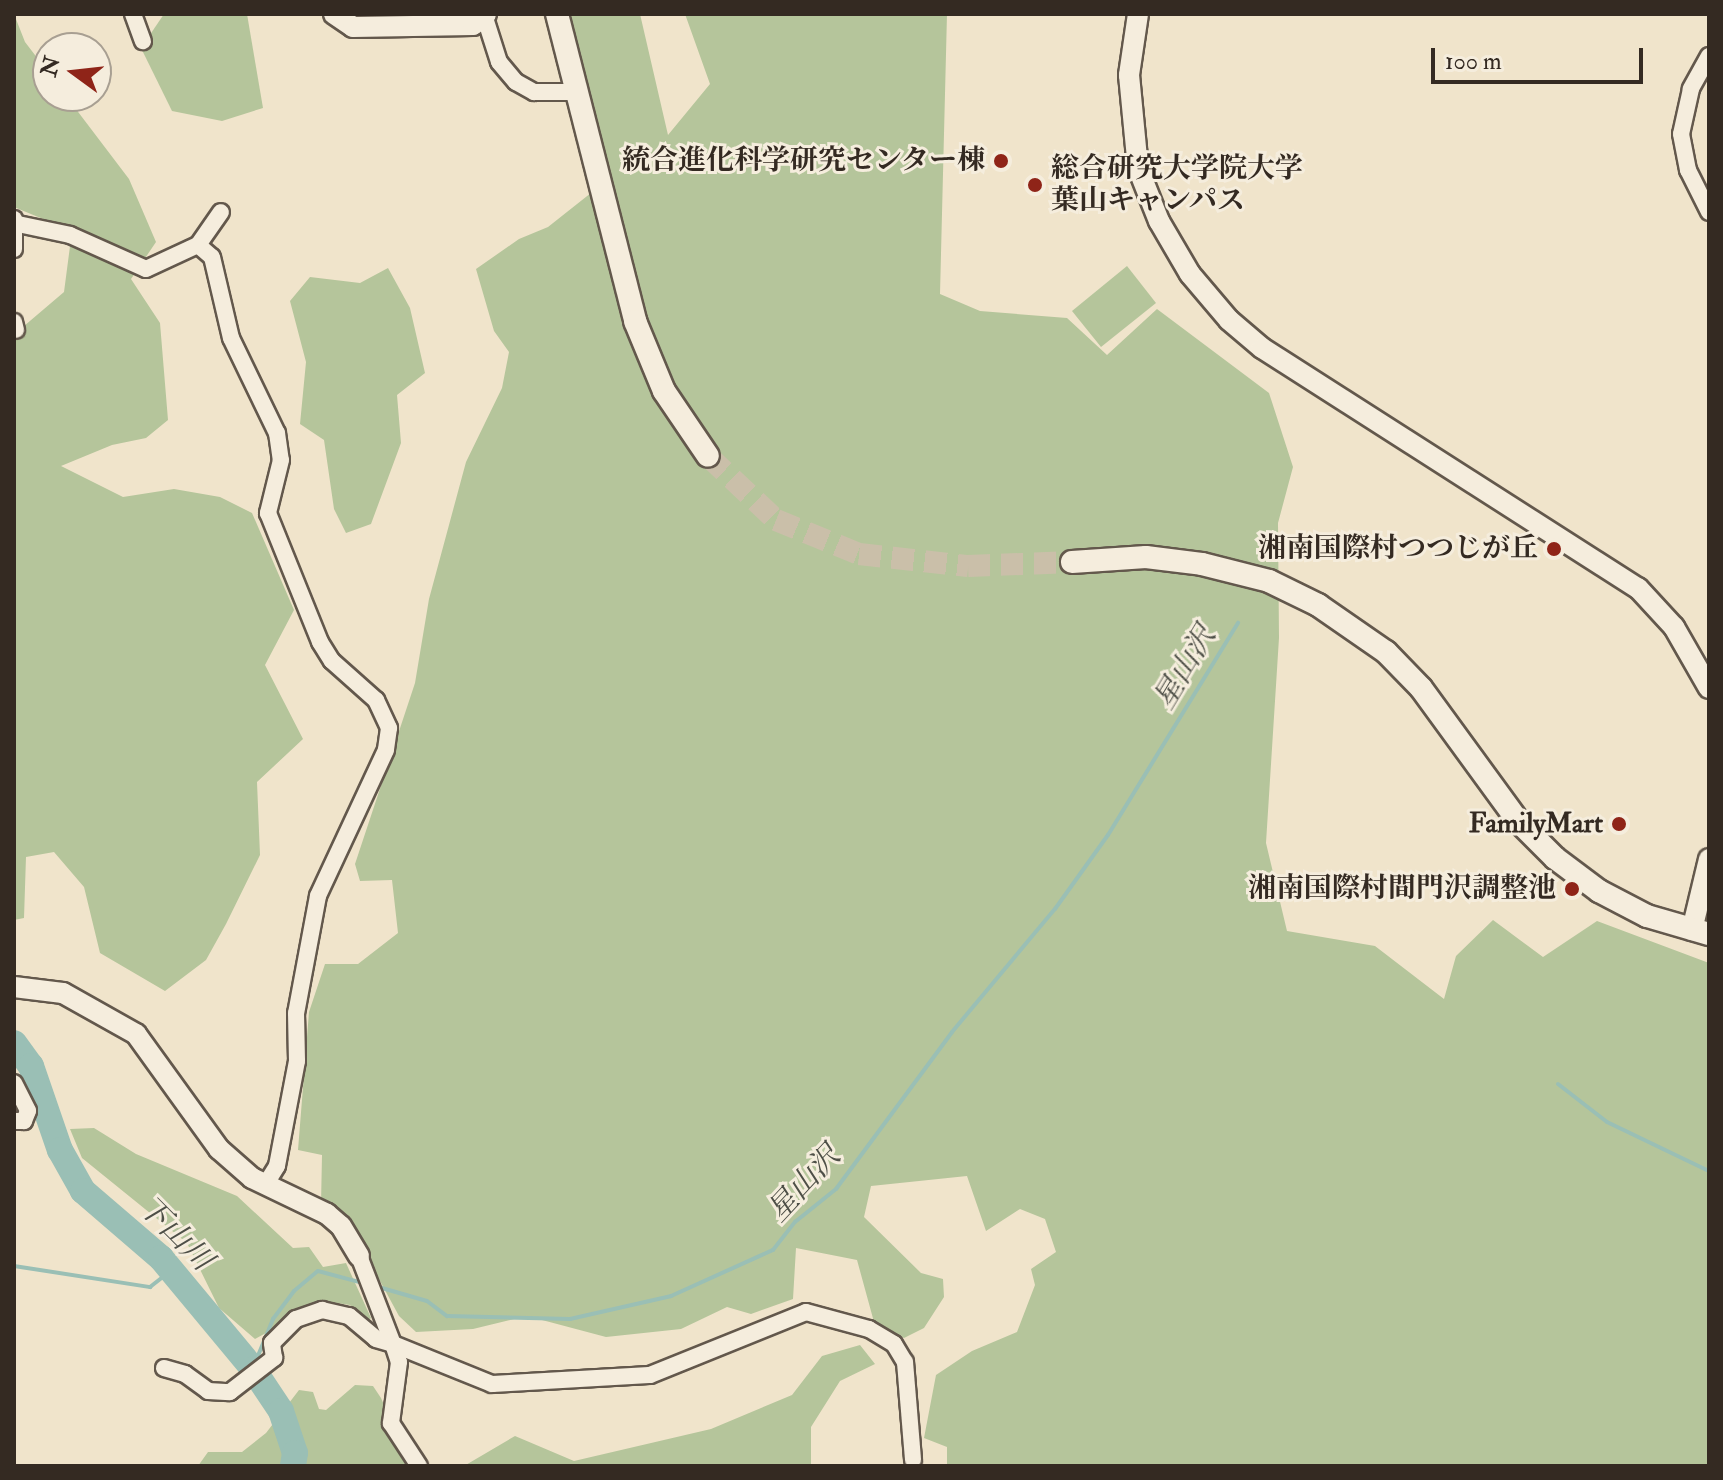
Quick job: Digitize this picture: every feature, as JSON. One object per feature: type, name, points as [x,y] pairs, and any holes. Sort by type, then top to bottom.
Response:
[{"type":"main road","points":[[557,14],[635,321],[664,391],[708,456]]},
{"type":"main road","points":[[1072,562],[1146,557],[1202,564],[1269,581],[1318,605],[1386,652],[1421,688],[1518,821],[1555,858],[1599,891],[1647,916],[1700,932]]},
{"type":"street","points":[[133,14],[143,41]]},
{"type":"street","points":[[334,14],[353,27],[473,25],[486,16],[499,62],[516,82],[534,92],[576,92]]},
{"type":"street","points":[[1138,14],[1129,75],[1138,168],[1159,221],[1190,274],[1229,320],[1262,348],[1638,588],[1674,627],[1709,688]]},
{"type":"street","points":[[1708,61],[1691,89],[1681,134],[1688,170],[1708,208]]},
{"type":"street","points":[[14,249],[16,221],[70,235],[146,269],[198,245],[221,212]]},
{"type":"street","points":[[198,245],[212,257],[231,338],[277,433],[281,460],[268,513],[320,642],[332,661],[376,700],[389,728],[386,750],[318,896],[296,1013],[297,1061],[277,1166],[265,1185]]},
{"type":"street","points":[[1700,932],[1709,859]]},
{"type":"street","points":[[14,987],[63,993],[136,1034],[204,1132],[265,1185],[327,1214],[341,1226],[359,1256],[399,1362],[391,1423],[419,1466]]},
{"type":"street","points":[[14,1083],[28,1111],[24,1121],[14,1121]]},
{"type":"street","points":[[164,1368],[220,1393],[250,1379],[274,1358],[272,1343],[296,1319],[322,1310],[349,1316],[376,1339],[391,1338],[492,1384],[636,1378],[796,1315],[819,1313],[869,1329],[894,1344],[905,1362],[913,1460]]},
{"type":"green space","points":[[14,14],[32,51],[32,112],[78,112],[129,179],[156,242],[131,279],[160,323],[168,420],[146,438],[112,445],[61,466],[123,497],[174,489],[220,497],[252,513],[294,610],[265,665],[303,739],[257,782],[260,855],[226,924],[206,960],[165,991],[100,953],[84,887],[54,852],[26,857],[24,918],[14,920],[14,345],[17,332],[64,292],[72,231],[14,207]]},
{"type":"green space","points":[[164,14],[247,14],[263,108],[222,121],[172,111],[141,48]]},
{"type":"green space","points":[[563,14],[640,14],[668,135],[710,84],[685,14],[947,14],[940,294],[980,311],[1067,318],[1107,355],[1157,309],[1269,393],[1293,467],[1278,523],[1279,638],[1266,843],[1287,931],[1375,946],[1444,999],[1456,956],[1493,920],[1543,957],[1597,921],[1709,963],[1709,1466],[947,1466],[947,1447],[924,1438],[936,1375],[972,1351],[1017,1332],[1035,1285],[1031,1269],[1056,1252],[1045,1219],[1020,1209],[986,1231],[967,1176],[871,1186],[864,1217],[921,1273],[943,1279],[944,1297],[924,1328],[904,1338],[874,1322],[857,1260],[796,1248],[793,1299],[751,1314],[727,1307],[681,1329],[606,1337],[527,1316],[473,1329],[416,1332],[399,1316],[354,1233],[321,1204],[322,1155],[298,1150],[309,1012],[325,964],[358,964],[398,933],[392,880],[360,881],[355,864],[415,683],[429,599],[466,462],[502,388],[509,352],[494,331],[476,269],[519,239],[548,227],[596,189]]},
{"type":"green space","points":[[1127,266],[1156,303],[1101,347],[1072,311]]},
{"type":"green space","points":[[388,268],[410,308],[425,373],[397,395],[401,443],[371,524],[346,533],[334,509],[324,440],[300,424],[306,362],[290,301],[310,277],[360,283]]},
{"type":"green space","points":[[94,1128],[136,1154],[237,1196],[293,1248],[309,1247],[323,1267],[346,1263],[371,1318],[366,1322],[350,1305],[324,1301],[255,1339],[219,1308],[187,1243],[82,1158],[70,1129]]},
{"type":"green space","points":[[860,1345],[875,1364],[840,1381],[811,1427],[811,1466],[464,1466],[515,1436],[574,1461],[711,1429],[792,1395],[822,1356]]},
{"type":"green space","points":[[355,1385],[373,1386],[410,1466],[198,1466],[208,1452],[242,1452],[266,1433],[299,1390],[313,1392],[319,1409],[326,1410]]},
{"type":"waterway","name":"星山沢","points":[[375,1286],[427,1301],[447,1316],[570,1319],[671,1296],[773,1250],[795,1222],[836,1189],[952,1032],[1055,909],[1108,835],[1238,623]]},
{"type":"waterway","name":"下山川","points":[[14,1043],[31,1066],[60,1150],[83,1191],[161,1258],[253,1369],[281,1411],[295,1453],[293,1466]]},
{"type":"waterway","points":[[1558,1084],[1607,1122],[1709,1171]]},
{"type":"waterway","points":[[14,1266],[150,1287],[172,1270]]},
{"type":"waterway","name":"星山沢","points":[[253,1368],[273,1319],[294,1291],[318,1271],[363,1283]]},
{"type":"tunnel","points":[[708,456],[776,520],[859,554],[968,566],[1072,562]]},
{"type":"place","name":"統合進化科学研究センター棟","points":[[1001,161]]},
{"type":"place","name":"総合研究大学院大学 葉山キャンパス","points":[[1035,185]]},
{"type":"place","name":"湘南国際村つつじが丘","points":[[1554,549]]},
{"type":"place","name":"FamilyMart","points":[[1619,824]]},
{"type":"place","name":"湘南国際村間門沢調整池","points":[[1572,889]]}]
